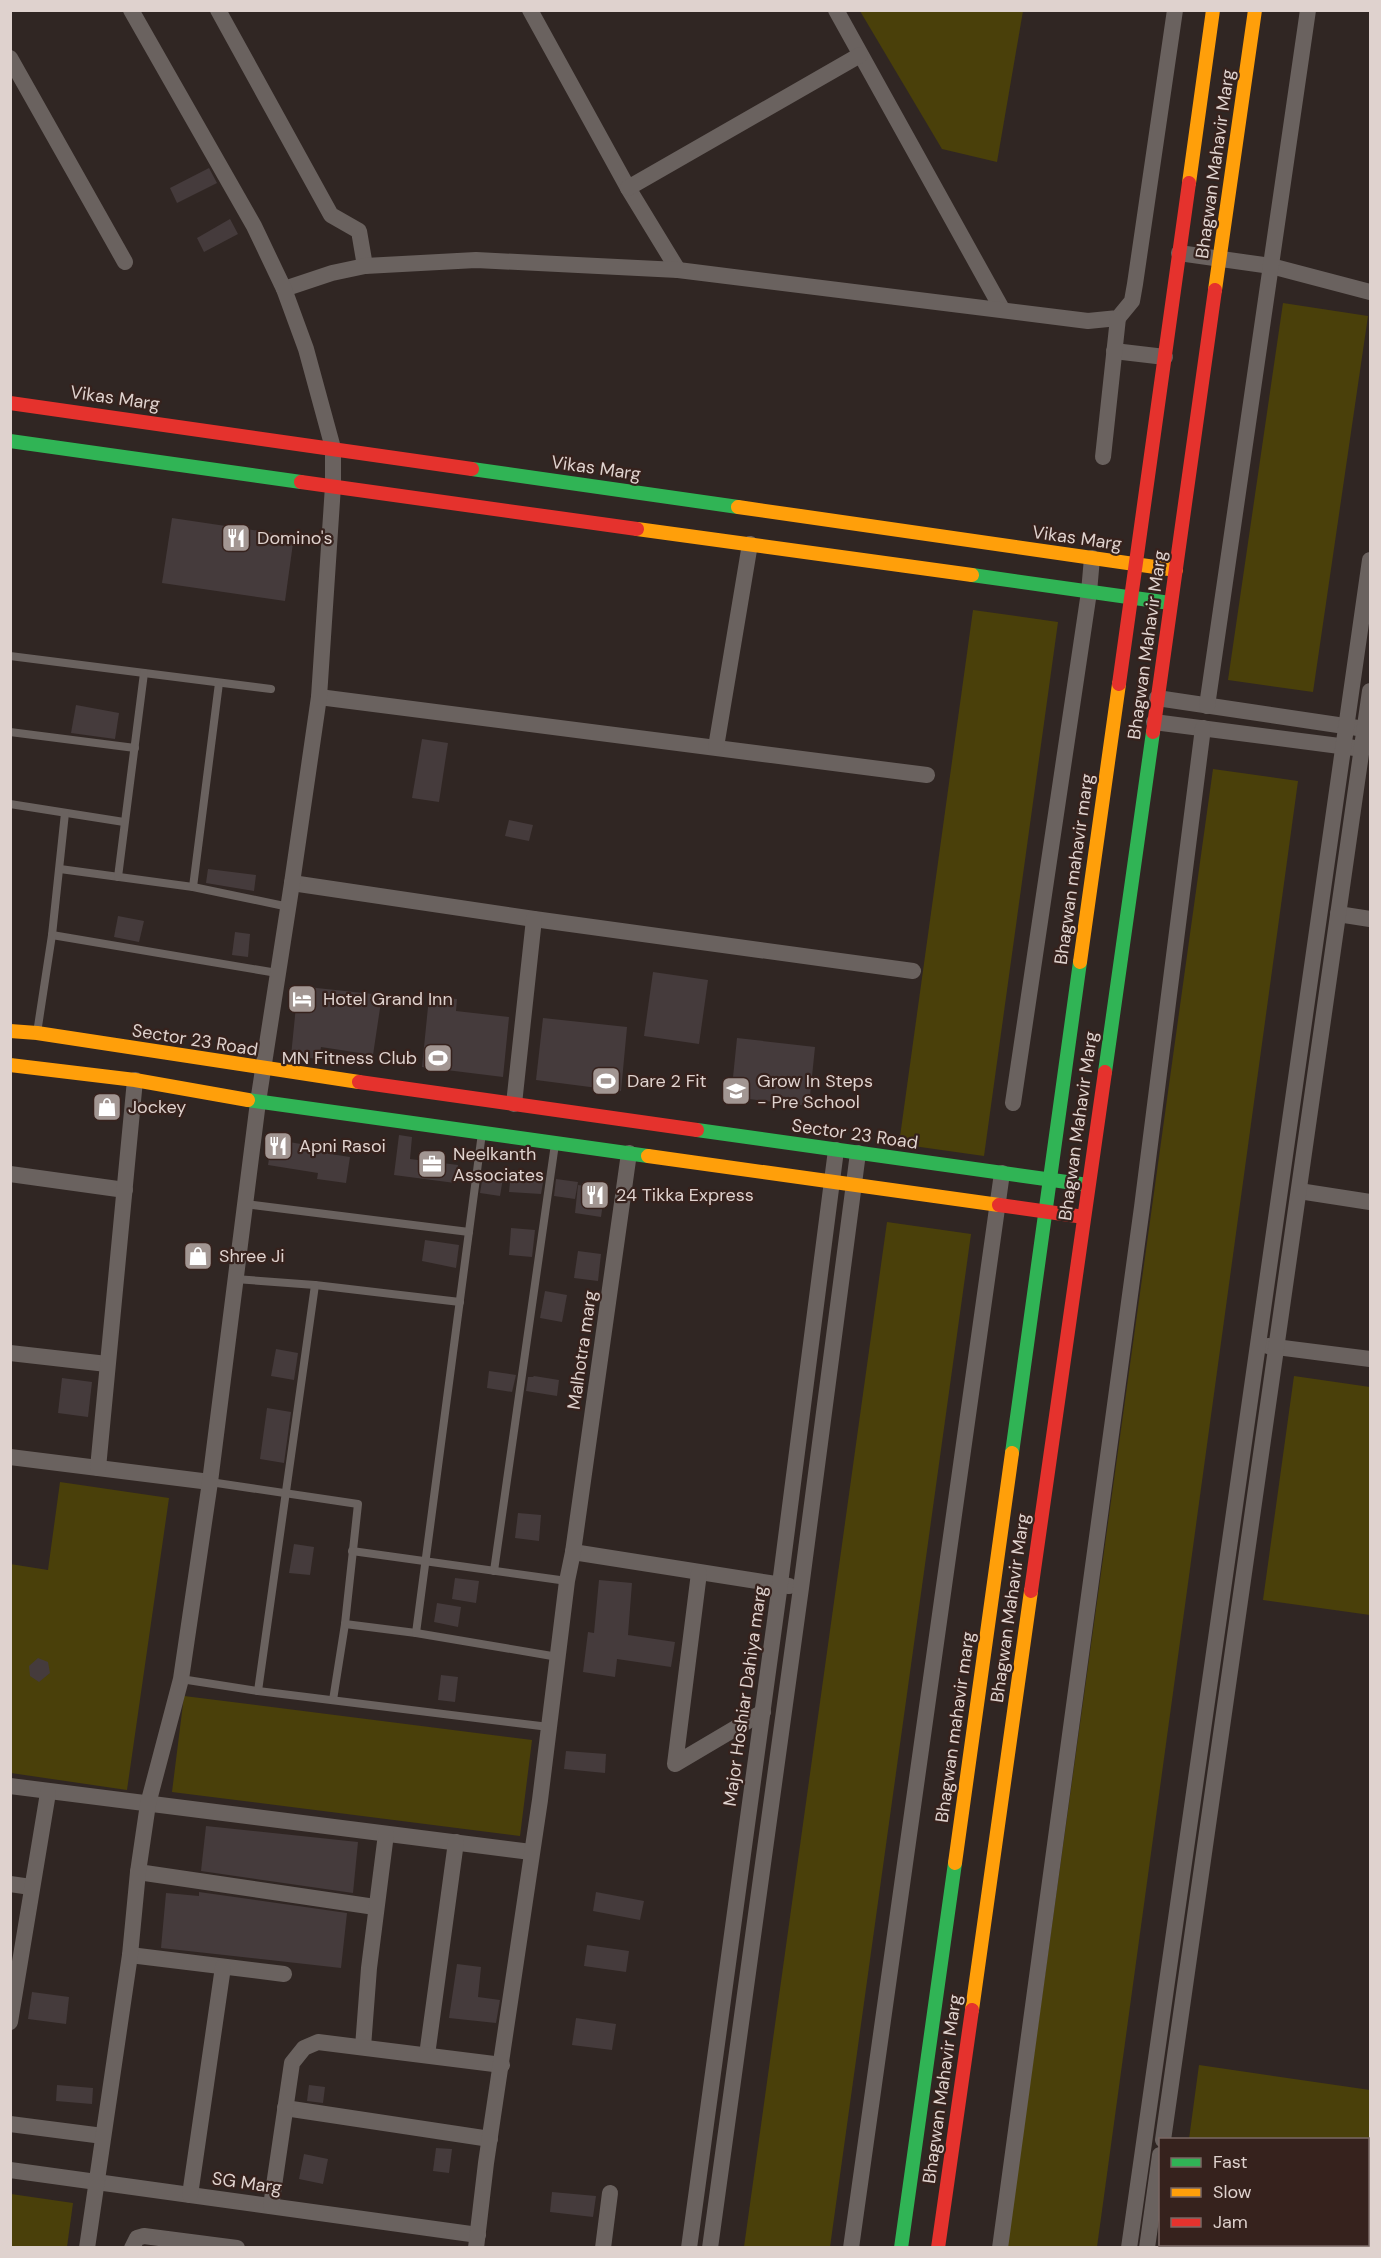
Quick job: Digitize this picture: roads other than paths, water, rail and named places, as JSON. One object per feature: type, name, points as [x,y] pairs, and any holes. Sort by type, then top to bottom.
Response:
[{"type":"street","points":[[87,2247],[130,1955],[138,1872],[148,1804],[181,1679],[210,1482],[258,1102],[319,697],[333,486],[333,448],[306,349],[284,289],[254,226],[131,10]]},
{"type":"street","points":[[218,10],[331,215],[360,231],[365,266]]},
{"type":"street","points":[[530,10],[628,188],[678,270]]},
{"type":"street","points":[[836,10],[1002,309]]},
{"type":"street","points":[[1103,457],[1118,318],[1132,301],[1175,10]]},
{"type":"street","name":"Bhagwan Mahavir Marg","points":[[1136,564],[1213,10]]},
{"type":"street","name":"Bhagwan Mahavir Marg","points":[[938,2247],[1255,10]]},
{"type":"street","points":[[1207,706],[1308,10]]},
{"type":"street","points":[[628,188],[860,55]]},
{"type":"street","points":[[10,58],[125,262]]},
{"type":"street","points":[[1179,253],[1270,266],[1371,292]]},
{"type":"street","points":[[284,289],[332,273],[365,266],[476,260],[678,270],[1088,321],[1107,321],[1118,318]]},
{"type":"street","points":[[1114,351],[1164,357]]},
{"type":"street","name":"Vikas Marg","points":[[10,403],[1176,570]]},
{"type":"street","points":[[10,441],[1170,603]]},
{"type":"street","points":[[716,747],[750,544]]},
{"type":"street","points":[[1013,1103],[1089,592],[1092,558]]},
{"type":"street","points":[[1129,2247],[1371,560]]},
{"type":"street","name":"Bhagwan mahavir marg","points":[[901,2247],[1136,564]]},
{"type":"street","points":[[319,697],[927,775]]},
{"type":"street","points":[[1157,698],[1368,729]]},
{"type":"street","points":[[1163,2138],[1338,914],[1366,750],[1370,700]]},
{"type":"street","points":[[1154,722],[1366,750]]},
{"type":"street","points":[[1000,2247],[1142,1207],[1203,728]]},
{"type":"street","points":[[292,883],[534,919],[913,970]]},
{"type":"street","points":[[1338,914],[1371,919]]},
{"type":"street","points":[[514,1104],[534,919]]},
{"type":"street","name":"Sector 23 Road","points":[[10,1031],[263,1069],[1088,1185]]},
{"type":"street","points":[[10,1065],[135,1080],[258,1102],[1084,1216]]},
{"type":"street","points":[[98,1468],[106,1364],[135,1080]]},
{"type":"street","name":"Major Hoshiar Dahiya marg","points":[[689,2247],[763,1712],[836,1150]]},
{"type":"street","name":"Malhotra marg","points":[[477,2241],[549,1727],[567,1581],[629,1153]]},
{"type":"street","points":[[710,2247],[801,1588],[858,1153]]},
{"type":"street","points":[[851,2247],[1002,1173]]},
{"type":"street","points":[[10,1174],[125,1190]]},
{"type":"street","points":[[1299,1191],[1371,1202]]},
{"type":"street","points":[[1258,1344],[1371,1359]]},
{"type":"street","points":[[10,1353],[106,1364]]},
{"type":"street","points":[[10,1457],[210,1482]]},
{"type":"street","points":[[573,1552],[801,1588]]},
{"type":"street","points":[[699,1573],[675,1764],[763,1712]]},
{"type":"street","points":[[10,1786],[531,1852]]},
{"type":"street","points":[[10,2022],[48,1792]]},
{"type":"street","points":[[363,2047],[375,1907],[386,1834]]},
{"type":"street","points":[[427,2055],[456,1842]]},
{"type":"street","points":[[138,1872],[375,1907]]},
{"type":"street","points":[[10,1884],[32,1887]]},
{"type":"street","points":[[130,1955],[284,1974]]},
{"type":"street","points":[[190,2195],[224,1967]]},
{"type":"street","points":[[271,2206],[292,2063],[304,2048],[318,2042],[502,2065]]},
{"type":"street","points":[[285,2108],[490,2139]]},
{"type":"street","points":[[10,2124],[103,2136]]},
{"type":"street","points":[[1147,2247],[1159,2168]]},
{"type":"street","name":"SG Marg","points":[[10,2170],[271,2206],[477,2241]]},
{"type":"street","points":[[603,2247],[610,2193]]},
{"type":"street","points":[[132,2247],[137,2238],[144,2236],[204,2245],[237,2247]]},
{"type":"lane","points":[[10,656],[271,689]]},
{"type":"lane","points":[[118,877],[144,673]]},
{"type":"lane","points":[[193,887],[219,683]]},
{"type":"lane","points":[[10,732],[135,748]]},
{"type":"lane","points":[[10,804],[124,822]]},
{"type":"lane","points":[[37,1034],[52,934],[65,813]]},
{"type":"lane","points":[[60,869],[193,887],[289,907]]},
{"type":"lane","points":[[52,934],[277,973]]},
{"type":"lane","points":[[416,1633],[482,1133]]},
{"type":"lane","points":[[494,1571],[555,1143]]},
{"type":"lane","points":[[245,1204],[469,1232]]},
{"type":"lane","points":[[235,1279],[315,1285],[460,1302]]},
{"type":"lane","points":[[258,1691],[315,1285]]},
{"type":"lane","points":[[210,1482],[358,1504],[345,1624],[333,1700]]},
{"type":"lane","points":[[352,1551],[567,1581]]},
{"type":"lane","points":[[345,1624],[416,1633],[558,1657]]},
{"type":"lane","points":[[181,1679],[258,1691],[549,1727]]},
{"type":"place","name":"Domino's","points":[[236,538]]},
{"type":"place","name":"Hotel Grand Inn","points":[[302,999]]},
{"type":"place","name":"MN Fitness Club","points":[[438,1058]]},
{"type":"place","name":"Dare 2 Fit","points":[[606,1081]]},
{"type":"place","name":"Grow In Steps - Pre School","points":[[736,1091]]},
{"type":"place","name":"Jockey","points":[[107,1107]]},
{"type":"place","name":"Apni Rasoi","points":[[278,1146]]},
{"type":"place","name":"Neelkanth Associates","points":[[432,1164]]},
{"type":"place","name":"24 Tikka Express","points":[[595,1195]]},
{"type":"place","name":"Shree Ji","points":[[198,1256]]}]
